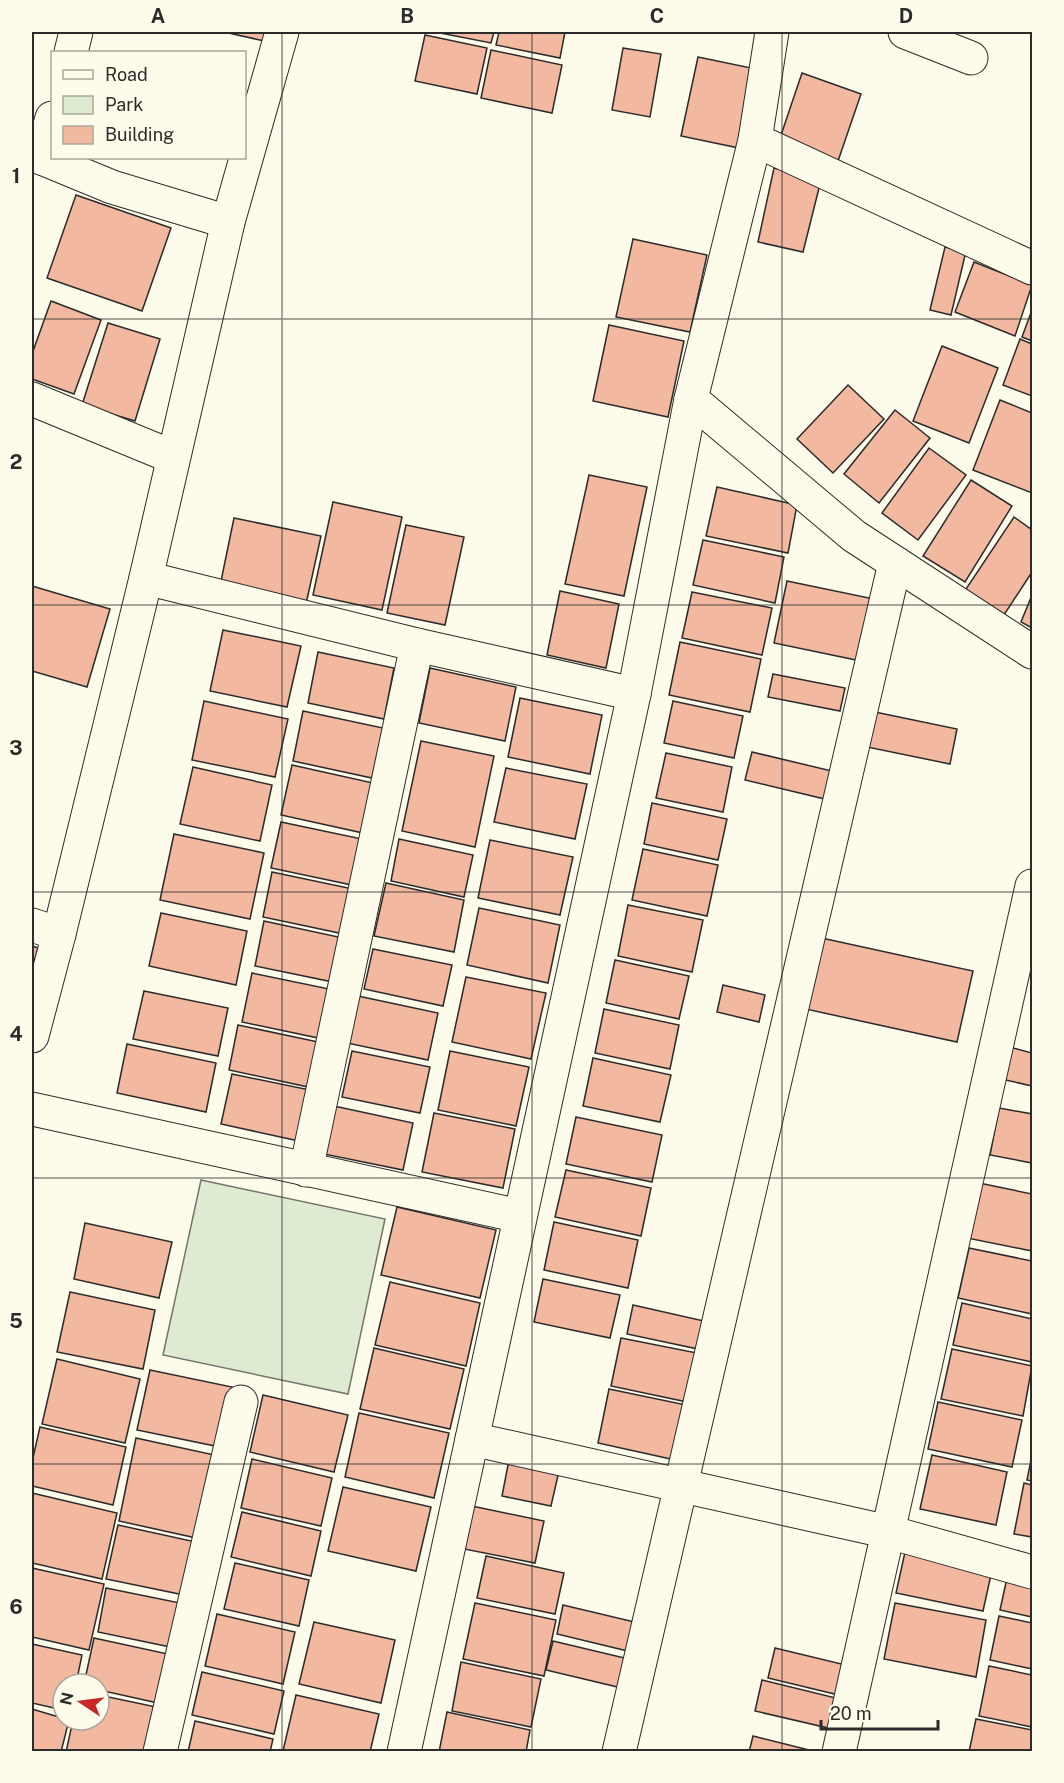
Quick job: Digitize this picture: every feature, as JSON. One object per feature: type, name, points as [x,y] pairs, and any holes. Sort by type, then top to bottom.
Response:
[{"type":"street","points":[[71,51],[76,32]]},
{"type":"street","points":[[246,159],[282,32]]},
{"type":"street","points":[[404,1752],[634,693],[691,399],[755,140],[772,32]]},
{"type":"street","points":[[905,32],[971,58]]},
{"type":"street","points":[[51,120],[36,156],[112,188],[228,222]]},
{"type":"street","points":[[755,140],[1032,268]]},
{"type":"street","points":[[32,1036],[45,929],[146,578],[228,222],[246,159]]},
{"type":"street","points":[[32,399],[173,457]]},
{"type":"street","points":[[691,399],[854,536],[1032,652]]},
{"type":"street","points":[[619,1752],[895,563]]},
{"type":"street","points":[[146,578],[417,645],[634,693]]},
{"type":"street","points":[[306,1170],[417,645]]},
{"type":"street","points":[[839,1752],[1032,886]]},
{"type":"street","points":[[32,1109],[520,1216]]},
{"type":"street","points":[[160,1752],[241,1402]]},
{"type":"street","points":[[472,1439],[889,1532],[1032,1572]]},
{"type":"green space","points":[[201,1180],[385,1219],[348,1394],[163,1355]]},
{"type":"building","points":[[224,32],[271,32],[269,42]]},
{"type":"building","points":[[435,32],[494,32],[491,43]]},
{"type":"building","points":[[499,32],[565,32],[560,58],[496,45]]},
{"type":"building","points":[[425,35],[487,48],[477,94],[415,81]]},
{"type":"building","points":[[623,48],[661,54],[650,117],[612,110]]},
{"type":"building","points":[[491,50],[562,65],[552,113],[481,98]]},
{"type":"building","points":[[698,57],[756,69],[739,148],[681,136]]},
{"type":"building","points":[[802,73],[861,94],[838,161],[779,141]]},
{"type":"building","points":[[774,168],[821,180],[803,252],[758,242]]},
{"type":"building","points":[[76,195],[171,228],[142,311],[47,278]]},
{"type":"building","points":[[633,239],[707,255],[690,332],[616,317]]},
{"type":"building","points":[[945,247],[966,251],[951,315],[930,310]]},
{"type":"building","points":[[974,262],[1032,285],[1015,336],[955,312]]},
{"type":"building","points":[[51,301],[101,320],[74,394],[32,379],[32,354]]},
{"type":"building","points":[[1032,310],[1032,341],[1022,337]]},
{"type":"building","points":[[108,323],[160,339],[135,421],[82,405]]},
{"type":"building","points":[[609,325],[684,341],[668,417],[593,401]]},
{"type":"building","points":[[1020,339],[1032,344],[1032,396],[1003,385]]},
{"type":"building","points":[[942,346],[998,368],[969,443],[913,421]]},
{"type":"building","points":[[848,385],[884,419],[833,473],[797,439]]},
{"type":"building","points":[[1000,400],[1032,413],[1032,493],[973,470]]},
{"type":"building","points":[[895,410],[930,438],[879,503],[844,474]]},
{"type":"building","points":[[929,448],[966,475],[918,540],[882,513]]},
{"type":"building","points":[[589,475],[647,487],[624,596],[565,584]]},
{"type":"building","points":[[971,480],[1012,506],[965,582],[923,556]]},
{"type":"building","points":[[717,487],[797,505],[788,553],[706,536]]},
{"type":"building","points":[[333,502],[402,517],[382,610],[313,595]]},
{"type":"building","points":[[1014,517],[1032,530],[1032,572],[1002,618],[964,592]]},
{"type":"building","points":[[234,518],[321,536],[306,604],[220,586]]},
{"type":"building","points":[[406,525],[464,537],[445,625],[387,613]]},
{"type":"building","points":[[703,540],[784,557],[775,603],[693,585]]},
{"type":"building","points":[[787,581],[874,599],[861,661],[774,643]]},
{"type":"building","points":[[32,586],[110,609],[87,687],[32,671]]},
{"type":"building","points":[[560,591],[619,604],[606,668],[547,655]]},
{"type":"building","points":[[692,592],[772,608],[762,655],[682,638]]},
{"type":"building","points":[[1032,595],[1032,628],[1021,622]]},
{"type":"building","points":[[223,630],[301,646],[287,707],[210,691]]},
{"type":"building","points":[[680,642],[761,659],[750,712],[669,695]]},
{"type":"building","points":[[318,652],[394,668],[384,719],[308,703]]},
{"type":"building","points":[[430,668],[516,687],[505,741],[419,723]]},
{"type":"building","points":[[773,674],[845,688],[840,711],[768,697]]},
{"type":"building","points":[[520,698],[602,715],[590,774],[508,757]]},
{"type":"building","points":[[204,701],[288,719],[275,777],[192,760]]},
{"type":"building","points":[[673,701],[743,716],[734,758],[664,743]]},
{"type":"building","points":[[303,711],[383,728],[372,778],[293,761]]},
{"type":"building","points":[[875,712],[957,729],[950,764],[867,747]]},
{"type":"building","points":[[421,741],[494,756],[475,847],[402,831]]},
{"type":"building","points":[[752,752],[836,772],[829,800],[745,780]]},
{"type":"building","points":[[666,753],[732,767],[723,812],[656,798]]},
{"type":"building","points":[[292,765],[373,783],[363,833],[281,815]]},
{"type":"building","points":[[193,767],[272,785],[260,841],[180,824]]},
{"type":"building","points":[[506,768],[587,784],[575,839],[494,822]]},
{"type":"building","points":[[652,803],[727,819],[718,860],[644,844]]},
{"type":"building","points":[[281,822],[362,839],[352,885],[271,868]]},
{"type":"building","points":[[174,834],[264,853],[250,919],[160,900]]},
{"type":"building","points":[[399,839],[473,855],[464,897],[391,881]]},
{"type":"building","points":[[490,840],[573,857],[560,915],[478,898]]},
{"type":"building","points":[[643,849],[718,865],[707,916],[632,900]]},
{"type":"building","points":[[272,872],[353,889],[344,934],[263,917]]},
{"type":"building","points":[[386,883],[464,900],[454,952],[374,936]]},
{"type":"building","points":[[628,905],[703,920],[692,972],[618,956]]},
{"type":"building","points":[[479,908],[560,925],[548,983],[467,965]]},
{"type":"building","points":[[161,913],[247,931],[236,985],[149,966]]},
{"type":"building","points":[[264,921],[343,938],[333,982],[255,966]]},
{"type":"building","points":[[817,937],[973,971],[957,1042],[801,1008]]},
{"type":"building","points":[[32,946],[38,948],[32,970]]},
{"type":"building","points":[[373,949],[452,965],[443,1006],[364,989]]},
{"type":"building","points":[[615,960],[689,976],[679,1019],[606,1003]]},
{"type":"building","points":[[252,973],[334,990],[323,1039],[242,1022]]},
{"type":"building","points":[[466,977],[546,993],[531,1059],[452,1042]]},
{"type":"building","points":[[723,985],[765,995],[759,1022],[717,1012]]},
{"type":"building","points":[[144,991],[228,1008],[218,1056],[133,1039]]},
{"type":"building","points":[[358,996],[438,1013],[428,1060],[347,1043]]},
{"type":"building","points":[[604,1009],[679,1025],[670,1069],[595,1053]]},
{"type":"building","points":[[238,1025],[323,1043],[313,1088],[229,1070]]},
{"type":"building","points":[[127,1044],[216,1063],[206,1112],[117,1093]]},
{"type":"building","points":[[1009,1047],[1032,1053],[1032,1086],[1001,1079]]},
{"type":"building","points":[[352,1051],[430,1067],[420,1113],[342,1097]]},
{"type":"building","points":[[450,1051],[529,1067],[516,1126],[438,1110]]},
{"type":"building","points":[[593,1058],[671,1075],[660,1122],[583,1106]]},
{"type":"building","points":[[232,1074],[310,1090],[299,1141],[221,1124]]},
{"type":"building","points":[[334,1106],[413,1123],[403,1170],[324,1154]]},
{"type":"building","points":[[999,1108],[1032,1114],[1032,1163],[990,1155]]},
{"type":"building","points":[[434,1113],[515,1129],[503,1188],[422,1172]]},
{"type":"building","points":[[576,1117],[662,1135],[652,1182],[566,1164]]},
{"type":"building","points":[[566,1170],[651,1188],[641,1236],[555,1217]]},
{"type":"building","points":[[979,1183],[1032,1194],[1032,1251],[967,1238]]},
{"type":"building","points":[[397,1207],[496,1230],[480,1298],[381,1275]]},
{"type":"building","points":[[554,1222],[638,1240],[628,1288],[544,1270]]},
{"type":"building","points":[[85,1223],[172,1242],[159,1298],[74,1279]]},
{"type":"building","points":[[969,1248],[1032,1261],[1032,1314],[958,1298]]},
{"type":"building","points":[[543,1279],[620,1295],[610,1338],[534,1322]]},
{"type":"building","points":[[390,1282],[480,1303],[466,1366],[375,1345]]},
{"type":"building","points":[[70,1292],[155,1310],[143,1369],[57,1352]]},
{"type":"building","points":[[962,1303],[1032,1319],[1032,1362],[953,1345]]},
{"type":"building","points":[[633,1305],[704,1321],[698,1349],[627,1334]]},
{"type":"building","points":[[621,1338],[702,1354],[692,1403],[611,1386]]},
{"type":"building","points":[[374,1348],[464,1369],[450,1429],[360,1409]]},
{"type":"building","points":[[952,1349],[1032,1366],[1023,1416],[941,1399]]},
{"type":"building","points":[[57,1359],[140,1379],[125,1443],[42,1424]]},
{"type":"building","points":[[150,1370],[232,1387],[220,1447],[137,1430]]},
{"type":"building","points":[[609,1389],[691,1406],[680,1461],[598,1443]]},
{"type":"building","points":[[263,1395],[348,1415],[334,1472],[250,1452]]},
{"type":"building","points":[[938,1402],[1022,1420],[1012,1467],[928,1449]]},
{"type":"building","points":[[359,1413],[449,1433],[434,1498],[345,1477]]},
{"type":"building","points":[[40,1427],[126,1447],[113,1505],[32,1486],[32,1462]]},
{"type":"building","points":[[136,1438],[219,1456],[201,1539],[119,1521]]},
{"type":"building","points":[[932,1455],[1007,1472],[996,1525],[920,1509]]},
{"type":"building","points":[[1032,1455],[1032,1481],[1027,1480]]},
{"type":"building","points":[[252,1459],[332,1478],[321,1526],[241,1508]]},
{"type":"building","points":[[509,1460],[559,1471],[551,1506],[502,1496]]},
{"type":"building","points":[[1024,1483],[1032,1485],[1032,1537],[1014,1534]]},
{"type":"building","points":[[343,1487],[431,1507],[416,1571],[328,1551]]},
{"type":"building","points":[[32,1493],[117,1513],[102,1579],[32,1563]]},
{"type":"building","points":[[467,1505],[544,1521],[535,1563],[459,1548]]},
{"type":"building","points":[[242,1512],[321,1531],[311,1576],[231,1557]]},
{"type":"building","points":[[118,1525],[205,1544],[194,1597],[106,1579]]},
{"type":"building","points":[[907,1543],[994,1561],[983,1611],[896,1593]]},
{"type":"building","points":[[486,1556],[564,1573],[555,1614],[477,1598]]},
{"type":"building","points":[[235,1563],[309,1580],[299,1626],[224,1609]]},
{"type":"building","points":[[32,1568],[104,1584],[89,1650],[32,1637]]},
{"type":"building","points":[[1007,1578],[1032,1583],[1032,1617],[1000,1610]]},
{"type":"building","points":[[106,1588],[190,1605],[180,1649],[98,1632]]},
{"type":"building","points":[[475,1603],[556,1620],[544,1676],[463,1659]]},
{"type":"building","points":[[895,1603],[986,1620],[976,1677],[884,1659]]},
{"type":"building","points":[[563,1605],[643,1624],[636,1653],[557,1634]]},
{"type":"building","points":[[217,1614],[295,1632],[283,1684],[205,1666]]},
{"type":"building","points":[[999,1616],[1032,1623],[1032,1669],[990,1660]]},
{"type":"building","points":[[314,1622],[395,1640],[381,1703],[299,1684]]},
{"type":"building","points":[[94,1638],[177,1656],[167,1705],[111,1693],[111,1672],[87,1672]]},
{"type":"building","points":[[553,1641],[633,1660],[626,1689],[546,1670]]},
{"type":"building","points":[[32,1644],[82,1655],[78,1672],[51,1672],[51,1707],[32,1703]]},
{"type":"building","points":[[775,1648],[854,1667],[847,1697],[768,1678]]},
{"type":"building","points":[[461,1662],[541,1679],[531,1727],[452,1711]]},
{"type":"building","points":[[989,1666],[1032,1675],[1032,1727],[979,1716]]},
{"type":"building","points":[[202,1672],[284,1691],[274,1734],[192,1715]]},
{"type":"building","points":[[762,1680],[844,1700],[837,1730],[755,1711]]},
{"type":"building","points":[[296,1695],[379,1714],[370,1752],[283,1751]]},
{"type":"building","points":[[111,1698],[161,1708],[152,1752],[66,1752],[70,1732],[111,1732]]},
{"type":"building","points":[[32,1709],[51,1715],[51,1732],[66,1732],[61,1752],[32,1752]]},
{"type":"building","points":[[447,1712],[530,1730],[526,1752],[439,1752]]},
{"type":"building","points":[[976,1719],[1032,1730],[1032,1752],[969,1752]]},
{"type":"building","points":[[195,1721],[273,1739],[270,1752],[188,1752]]},
{"type":"building","points":[[753,1736],[817,1752],[749,1752]]}]
